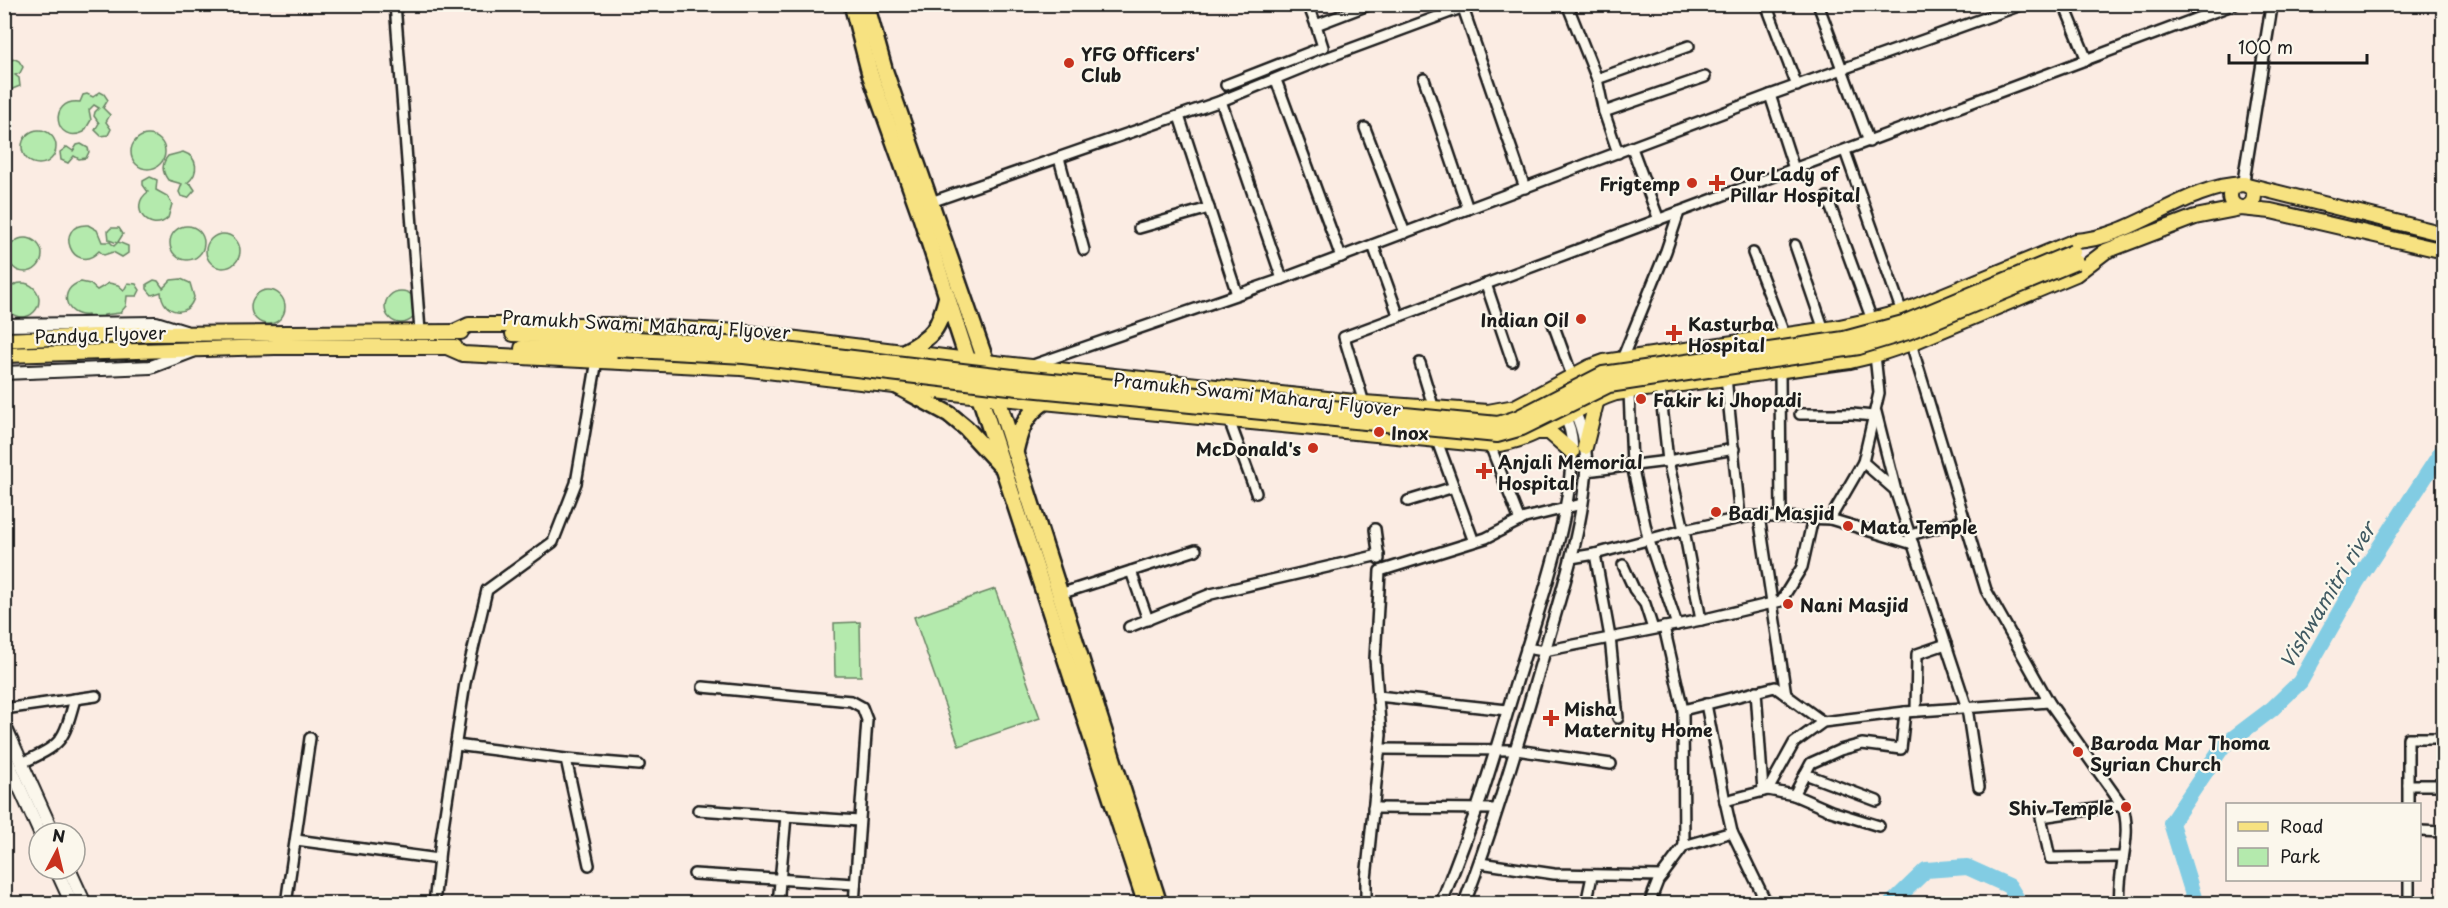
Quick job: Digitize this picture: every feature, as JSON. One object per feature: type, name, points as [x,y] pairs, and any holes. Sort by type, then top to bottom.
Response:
[{"type":"highway","points":[[852,4],[870,74],[986,362],[1159,903]]},
{"type":"highway","points":[[866,4],[924,204],[947,296],[1146,903]]},
{"type":"highway","points":[[904,352],[932,335],[940,321],[947,296]]},
{"type":"highway","points":[[897,386],[949,414],[966,428],[1004,470]]},
{"type":"highway","points":[[1015,454],[1023,423],[1031,412],[1044,402]]},
{"type":"main road","points":[[454,332],[469,326],[607,325],[741,332],[1028,367],[1364,403],[1434,409],[1501,411],[1604,362],[1824,330],[1902,312],[2075,241],[2095,240],[2187,199],[2230,184],[2243,184],[2444,234]]},
{"type":"main road","points":[[2241,208],[2232,202],[2230,195],[2233,188],[2243,184]]},
{"type":"main road","name":"Pramukh Swami Maharaj Flyover","points":[[454,332],[745,345],[1021,378],[1497,424],[1517,418],[1603,374],[1844,339],[1876,332],[2074,257],[2106,251],[2195,217],[2241,208],[2271,211],[2444,251]]},
{"type":"main road","name":"Pramukh Swami Maharaj Flyover","points":[[447,347],[617,349],[744,356],[1018,388],[1497,435],[1522,428],[1609,384],[1859,347],[1908,332],[2074,257],[2095,240]]},
{"type":"main road","points":[[447,347],[463,354],[741,368],[997,398],[1490,446],[1521,440],[1597,399],[1629,391],[1850,361],[1875,355],[1911,343],[2076,274],[2106,251]]},
{"type":"main road","points":[[4,325],[156,323],[188,333]]},
{"type":"main road","name":"Pandya Flyover","points":[[4,340],[188,333],[454,332]]},
{"type":"main road","name":"Pandya Flyover","points":[[4,355],[197,349],[447,347]]},
{"type":"main road","points":[[4,374],[151,367],[197,349]]},
{"type":"main road","points":[[1535,432],[1549,432],[1579,449],[1597,399]]},
{"type":"main road","points":[[4,724],[48,821]]},
{"type":"main road","points":[[4,753],[35,821]]},
{"type":"main road","points":[[62,881],[72,903]]},
{"type":"main road","points":[[75,881],[85,903]]},
{"type":"street","points":[[395,4],[420,331]]},
{"type":"street","points":[[1226,85],[1323,47],[1308,4]]},
{"type":"street","points":[[1316,25],[1371,4]]},
{"type":"street","points":[[1567,4],[1597,79],[1604,112],[1618,153]]},
{"type":"street","points":[[1766,4],[1797,86]]},
{"type":"street","points":[[1818,4],[1869,142]]},
{"type":"street","points":[[1028,367],[1282,279],[1770,95],[2024,4]]},
{"type":"street","points":[[2064,4],[2087,60]]},
{"type":"street","points":[[1364,403],[1344,337],[2235,4]]},
{"type":"street","points":[[2243,184],[2272,4]]},
{"type":"street","points":[[924,204],[1059,158],[1074,150],[1221,101],[1326,58],[1467,6],[1525,188]]},
{"type":"street","points":[[1597,79],[1689,46]]},
{"type":"street","points":[[1604,112],[1705,77]]},
{"type":"street","points":[[1424,79],[1468,209]]},
{"type":"street","points":[[1276,80],[1341,257]]},
{"type":"street","points":[[1770,95],[1794,169]]},
{"type":"street","points":[[1221,101],[1282,279]]},
{"type":"street","points":[[1179,116],[1237,294]]},
{"type":"street","points":[[1365,128],[1405,233]]},
{"type":"street","points":[[1632,148],[1659,220]]},
{"type":"street","points":[[1845,150],[1902,312],[1986,590],[2049,702],[2122,805],[2127,819],[2118,889],[2120,903]]},
{"type":"street","points":[[1059,158],[1084,250]]},
{"type":"street","points":[[1827,197],[1872,320]]},
{"type":"street","points":[[1139,228],[1209,208]]},
{"type":"street","points":[[1622,359],[1666,251],[1679,212]]},
{"type":"street","points":[[1372,245],[1399,317]]},
{"type":"street","points":[[1795,245],[1824,330]]},
{"type":"street","points":[[1754,253],[1785,336]]},
{"type":"street","points":[[1486,284],[1512,361]]},
{"type":"street","points":[[1551,318],[1572,376]]},
{"type":"street","points":[[1830,519],[1863,462],[1879,393],[1875,355]]},
{"type":"street","points":[[434,903],[465,683],[487,590],[553,542],[576,483],[597,360]]},
{"type":"street","points":[[1420,363],[1434,409]]},
{"type":"street","points":[[1779,370],[1781,517]]},
{"type":"street","points":[[1726,377],[1740,518]]},
{"type":"street","points":[[1441,903],[1496,750],[1542,597],[1584,433],[1554,386]]},
{"type":"street","points":[[1660,387],[1668,461],[1701,620]]},
{"type":"street","points":[[1629,391],[1632,465],[1648,538],[1677,625]]},
{"type":"street","points":[[1800,414],[1875,413]]},
{"type":"street","points":[[1875,413],[1911,540],[1967,708],[1979,787]]},
{"type":"street","points":[[1229,420],[1256,493]]},
{"type":"street","points":[[1437,441],[1474,542]]},
{"type":"street","points":[[1490,446],[1520,521]]},
{"type":"street","points":[[1464,903],[1480,863],[1516,750],[1571,558],[1586,471],[1579,449]]},
{"type":"street","points":[[1586,471],[1668,461],[1734,449]]},
{"type":"street","points":[[1863,462],[1897,494]]},
{"type":"street","points":[[1408,501],[1454,487]]},
{"type":"street","points":[[1380,571],[1486,538],[1520,521],[1582,504]]},
{"type":"street","points":[[1571,558],[1594,554],[1648,538],[1759,516],[1830,519],[1911,540],[1965,520]]},
{"type":"street","points":[[1759,516],[1786,695]]},
{"type":"street","points":[[1526,648],[1544,651],[1701,620],[1772,605],[1781,601],[1802,567],[1813,518]]},
{"type":"street","points":[[1366,903],[1366,879],[1381,735],[1375,659],[1380,571],[1375,529]]},
{"type":"street","points":[[1060,594],[1196,550]]},
{"type":"street","points":[[1594,554],[1610,637],[1618,718]]},
{"type":"street","points":[[1130,627],[1211,594],[1379,555]]},
{"type":"street","points":[[1623,565],[1634,589],[1645,604],[1653,629]]},
{"type":"street","points":[[1131,571],[1148,620]]},
{"type":"street","points":[[1649,903],[1662,876],[1684,846],[1683,710],[1664,627]]},
{"type":"street","points":[[1916,711],[1917,654],[1946,644]]},
{"type":"street","points":[[703,687],[851,701],[862,707],[867,720],[854,903]]},
{"type":"street","points":[[1683,710],[1775,687],[1823,722]]},
{"type":"street","points":[[1756,691],[1766,790]]},
{"type":"street","points":[[4,709],[96,696]]},
{"type":"street","points":[[1378,696],[1507,711]]},
{"type":"street","points":[[21,762],[48,751],[60,741],[68,725],[75,699]]},
{"type":"street","points":[[1766,790],[1794,743],[1823,722],[1916,711],[2049,702]]},
{"type":"street","points":[[1706,704],[1732,832],[1767,903]]},
{"type":"street","points":[[1794,795],[1811,763],[1840,750],[1862,744],[1901,749],[1905,712]]},
{"type":"street","points":[[286,903],[310,738]]},
{"type":"street","points":[[2408,803],[2408,738],[2444,738]]},
{"type":"street","points":[[456,745],[566,759],[639,765]]},
{"type":"street","points":[[1380,750],[1516,750],[1611,764]]},
{"type":"street","points":[[566,759],[589,865]]},
{"type":"street","points":[[1805,774],[1877,801]]},
{"type":"street","points":[[2408,785],[2444,785]]},
{"type":"street","points":[[1725,801],[1766,790],[1794,795],[1831,811],[1879,826]]},
{"type":"street","points":[[2122,805],[2041,817],[2050,858],[2123,857]]},
{"type":"street","points":[[1373,808],[1497,809]]},
{"type":"street","points":[[698,810],[860,821]]},
{"type":"street","points":[[778,903],[786,816]]},
{"type":"street","points":[[2421,831],[2444,832]]},
{"type":"street","points":[[1684,846],[1732,832]]},
{"type":"street","points":[[296,840],[439,859]]},
{"type":"street","points":[[1480,863],[1554,874],[1662,876]]},
{"type":"street","points":[[694,874],[855,884]]},
{"type":"street","points":[[1586,903],[1592,876]]},
{"type":"street","points":[[2409,881],[2409,903]]},
{"type":"green space","points":[[15,59],[23,67],[20,73],[15,75],[19,78],[20,86],[10,90],[11,98],[5,102],[5,63],[7,67],[11,60]]},
{"type":"green space","points":[[100,92],[108,100],[103,108],[110,115],[106,122],[111,129],[108,135],[101,136],[95,130],[99,123],[94,116],[99,108],[94,105],[89,110],[91,120],[84,132],[74,135],[66,133],[58,121],[62,107],[69,103],[80,102],[83,95],[93,97]]},
{"type":"green space","points":[[39,130],[51,135],[56,147],[51,159],[39,164],[27,159],[22,147],[27,135]]},
{"type":"green space","points":[[148,135],[160,140],[165,152],[160,164],[148,169],[136,164],[131,152],[136,140]]},
{"type":"green space","points":[[81,144],[88,148],[86,158],[79,159],[74,156],[68,163],[61,160],[60,152],[67,147],[73,151],[77,145]]},
{"type":"green space","points":[[183,152],[192,158],[196,166],[194,175],[187,183],[191,184],[195,190],[188,198],[181,196],[179,192],[182,184],[168,180],[163,168],[168,156]]},
{"type":"green space","points":[[150,177],[157,180],[156,190],[167,196],[172,204],[168,218],[161,222],[148,221],[140,211],[142,198],[148,192],[143,181]]},
{"type":"green space","points":[[88,225],[97,230],[102,242],[110,242],[114,246],[117,243],[109,240],[108,231],[111,228],[119,228],[123,234],[118,242],[128,246],[128,253],[122,257],[113,252],[104,255],[99,251],[90,258],[81,258],[75,254],[70,247],[71,232],[77,227]]},
{"type":"green space","points":[[187,226],[199,231],[204,243],[199,255],[187,260],[175,255],[170,243],[175,231]]},
{"type":"green space","points":[[223,234],[235,239],[240,251],[235,263],[223,268],[211,263],[206,251],[211,239]]},
{"type":"green space","points":[[25,238],[37,243],[42,255],[37,267],[25,272],[13,267],[8,255],[13,243]]},
{"type":"green space","points":[[181,279],[190,283],[194,297],[187,309],[182,311],[176,311],[166,305],[161,292],[152,295],[147,289],[147,284],[154,280],[158,281],[163,288],[171,280]]},
{"type":"green space","points":[[81,282],[90,284],[97,290],[109,283],[118,285],[124,290],[128,283],[136,284],[140,290],[137,296],[127,296],[126,306],[120,313],[104,315],[103,319],[90,321],[88,315],[74,312],[67,302],[69,290],[73,285]]},
{"type":"green space","points":[[22,283],[34,288],[39,300],[34,312],[22,317],[10,312],[5,300],[10,288]]},
{"type":"green space","points":[[268,290],[280,295],[285,307],[280,319],[268,324],[256,319],[251,307],[256,295]]},
{"type":"green space","points":[[401,291],[412,296],[417,307],[412,318],[401,323],[390,318],[385,307],[390,296]]},
{"type":"green space","points":[[995,589],[1040,718],[959,746],[914,617]]},
{"type":"green space","points":[[860,622],[861,676],[835,676],[834,623]]},
{"type":"waterway","name":"Vishwamitri river","points":[[2196,904],[2171,823],[2223,746],[2272,709],[2300,682],[2356,583],[2444,448]]},
{"type":"waterway","name":"Vishwamitri river","points":[[1891,904],[1926,870],[1967,867],[2009,886],[2020,904]]},
{"type":"place","name":"YFG Officers' Club","points":[[1069,63]]},
{"type":"place","name":"Frigtemp","points":[[1692,183]]},
{"type":"place","name":"Our Lady of Pillar Hospital","points":[[1717,183]]},
{"type":"place","name":"Indian Oil","points":[[1581,319]]},
{"type":"place","name":"Kasturba Hospital","points":[[1674,333]]},
{"type":"place","name":"Fakir ki Jhopadi","points":[[1641,399]]},
{"type":"place","name":"Inox","points":[[1379,432]]},
{"type":"place","name":"McDonald's","points":[[1313,448]]},
{"type":"place","name":"Anjali Memorial Hospital","points":[[1484,471]]},
{"type":"place","name":"Badi Masjid","points":[[1716,512]]},
{"type":"place","name":"Mata Temple","points":[[1848,526]]},
{"type":"place","name":"Nani Masjid","points":[[1788,604]]},
{"type":"place","name":"Misha Maternity Home","points":[[1551,718]]},
{"type":"place","name":"Baroda Mar Thoma Syrian Church","points":[[2078,752]]},
{"type":"place","name":"Shiv Temple","points":[[2126,807]]}]
